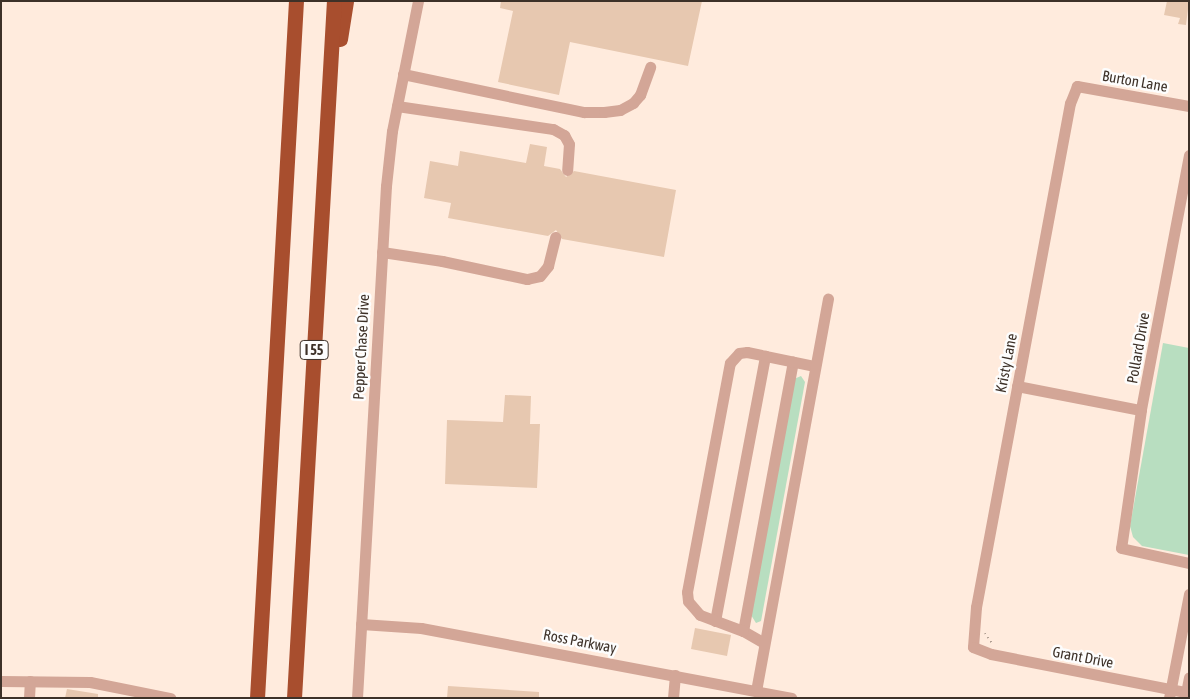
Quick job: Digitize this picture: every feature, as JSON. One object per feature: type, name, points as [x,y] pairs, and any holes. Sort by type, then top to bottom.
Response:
[{"type":"highway","points":[[280,280],[286,1]]},
{"type":"highway","name":"I 55","points":[[257,698],[296,1]]},
{"type":"highway","name":"I 55","points":[[294,698],[334,1]]},
{"type":"highway","points":[[330,72],[342,32],[346,1]]},
{"type":"street","name":"Pepper Chase Drive","points":[[357,698],[388,164],[397,106],[418,1]]},
{"type":"street","points":[[403,74],[584,112],[604,112],[620,110],[633,103],[640,95],[650,67]]},
{"type":"street","name":"Burton Lane","points":[[1077,86],[1189,106]]},
{"type":"street","name":"Kristy Lane","points":[[973,648],[975,614],[1017,386],[1070,103],[1077,86]]},
{"type":"street","points":[[397,106],[554,129],[564,135],[569,144],[567,170]]},
{"type":"street","name":"Pollard Drive","points":[[1189,155],[1141,410],[1121,548],[1189,563]]},
{"type":"street","points":[[382,252],[442,261],[527,279],[540,276],[548,266],[555,237]]},
{"type":"street","points":[[756,691],[814,366],[828,298]]},
{"type":"street","points":[[764,643],[743,631],[714,621],[693,610],[687,592],[730,363],[740,353],[814,366]]},
{"type":"street","points":[[714,621],[765,356]]},
{"type":"street","points":[[743,631],[793,362]]},
{"type":"street","points":[[1017,386],[1141,410]]},
{"type":"street","points":[[1170,693],[1189,594]]},
{"type":"street","name":"Ross Parkway","points":[[361,624],[421,628],[791,698]]},
{"type":"street","name":"Grant Drive","points":[[973,648],[991,654],[1170,693],[1186,694]]},
{"type":"street","points":[[673,698],[675,675]]},
{"type":"street","points":[[1186,694],[1189,677]]},
{"type":"street","points":[[29,698],[30,681]]},
{"type":"street","points":[[1,682],[90,682],[170,698]]},
{"type":"path","points":[[983,628],[988,639],[997,645]]},
{"type":"green space","points":[[1163,343],[1189,348],[1189,555],[1142,546],[1133,537],[1130,526]]},
{"type":"green space","points":[[801,376],[805,382],[761,621],[756,623],[751,615],[794,379]]},
{"type":"building","points":[[501,1],[702,1],[688,66],[570,42],[559,95],[498,82],[513,11],[500,8]]},
{"type":"building","points":[[1167,1],[1189,1],[1186,25],[1178,24],[1180,18],[1164,15]]},
{"type":"building","points":[[530,144],[547,147],[544,166],[560,169],[566,177],[574,171],[676,190],[664,257],[562,239],[556,230],[548,236],[448,218],[451,203],[424,198],[430,161],[458,166],[460,151],[526,163]]},
{"type":"building","points":[[505,395],[531,396],[530,424],[540,424],[537,488],[445,484],[447,420],[503,422]]},
{"type":"building","points":[[695,628],[731,635],[727,656],[691,649]]},
{"type":"building","points":[[448,686],[539,692],[539,698],[447,698]]},
{"type":"building","points":[[67,689],[98,694],[98,698],[65,698]]}]
